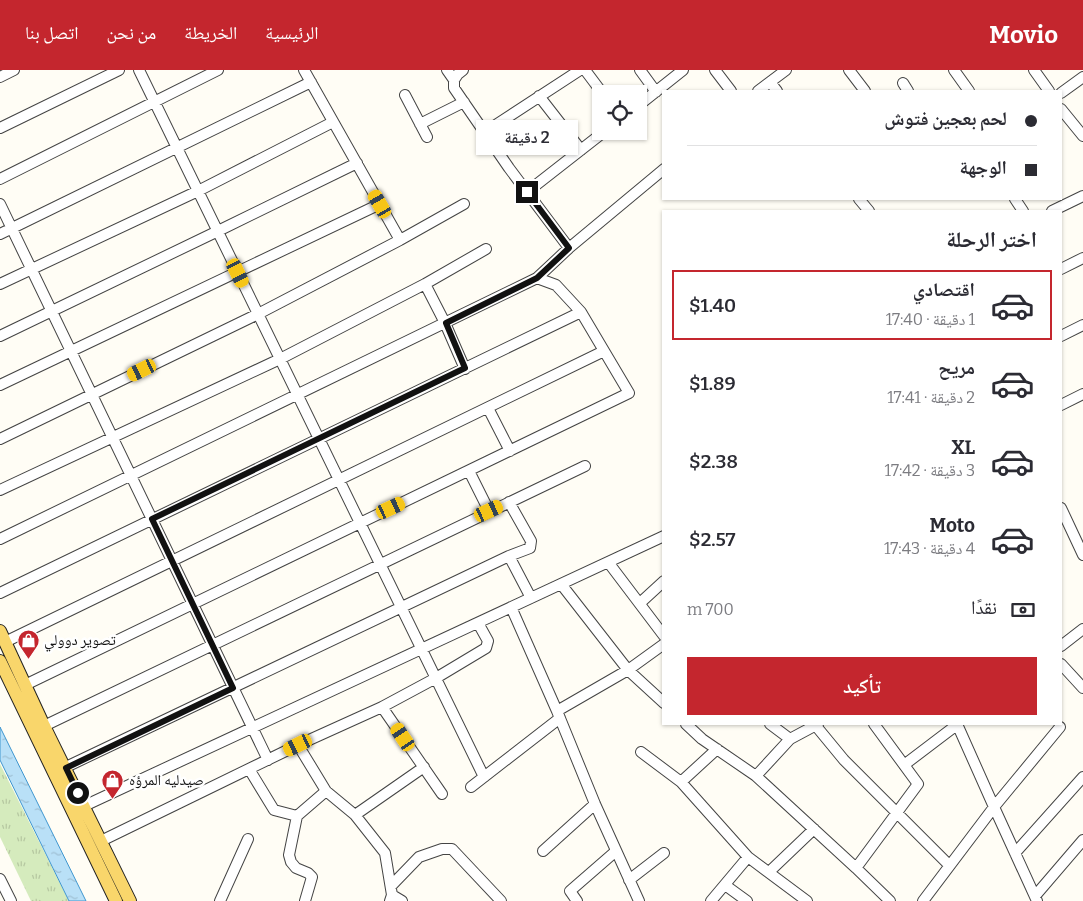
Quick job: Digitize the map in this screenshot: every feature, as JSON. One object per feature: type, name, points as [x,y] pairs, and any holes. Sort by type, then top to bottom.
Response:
[{"type":"main road","points":[[2,637],[130,901]]},
{"type":"main road","points":[[2,667],[116,901]]},
{"type":"street","points":[[0,77],[14,70]]},
{"type":"street","points":[[0,128],[118,70]]},
{"type":"street","points":[[139,70],[484,777]]},
{"type":"street","points":[[0,179],[218,70]]},
{"type":"street","points":[[304,70],[400,240]]},
{"type":"street","points":[[447,70],[454,80]]},
{"type":"street","points":[[463,70],[454,80],[454,88],[569,248]]},
{"type":"street","points":[[485,132],[580,70]]},
{"type":"street","points":[[585,70],[596,85]]},
{"type":"street","points":[[640,70],[656,92]]},
{"type":"street","points":[[647,99],[684,70]]},
{"type":"street","points":[[715,70],[730,90]]},
{"type":"street","points":[[759,90],[786,70]]},
{"type":"street","points":[[849,70],[864,90]]},
{"type":"street","points":[[954,70],[968,90]]},
{"type":"street","points":[[1034,70],[1048,90]]},
{"type":"street","points":[[1062,92],[1083,77]]},
{"type":"street","points":[[0,234],[311,82]]},
{"type":"street","points":[[770,82],[776,90]]},
{"type":"street","points":[[405,95],[427,137]]},
{"type":"street","points":[[539,96],[581,150]]},
{"type":"street","points":[[420,124],[464,102]]},
{"type":"street","points":[[1062,110],[1083,136]]},
{"type":"street","points":[[0,284],[198,191],[333,122]]},
{"type":"street","points":[[527,192],[594,140]]},
{"type":"street","points":[[0,336],[357,163]]},
{"type":"street","points":[[0,539],[537,278],[569,248],[662,171]]},
{"type":"street","points":[[1054,210],[1083,196]]},
{"type":"street","points":[[860,200],[868,210]]},
{"type":"street","points":[[0,204],[268,760]]},
{"type":"street","points":[[0,385],[380,204]]},
{"type":"street","points":[[0,439],[258,314],[400,240],[464,204]]},
{"type":"street","points":[[0,490],[280,359],[425,284],[486,249]]},
{"type":"street","points":[[1062,268],[1083,258]]},
{"type":"street","points":[[25,685],[629,393],[581,312],[556,285],[537,278]]},
{"type":"street","points":[[425,284],[446,323],[465,368]]},
{"type":"street","points":[[0,593],[581,312]]},
{"type":"street","points":[[1062,336],[1083,325]]},
{"type":"street","points":[[2,637],[172,561],[604,351]]},
{"type":"street","points":[[1062,404],[1083,394]]},
{"type":"street","points":[[488,408],[510,451]]},
{"type":"street","points":[[44,726],[585,466]]},
{"type":"street","points":[[469,471],[489,511]]},
{"type":"street","points":[[66,768],[509,556],[530,548],[531,541],[509,502]]},
{"type":"street","points":[[1062,510],[1083,555]]},
{"type":"street","points":[[84,806],[662,537]]},
{"type":"street","points":[[509,556],[531,598]]},
{"type":"street","points":[[608,562],[662,633]]},
{"type":"street","points":[[560,584],[628,670],[662,701]]},
{"type":"street","points":[[640,603],[662,584]]},
{"type":"street","points":[[511,607],[595,804],[639,901]]},
{"type":"street","points":[[102,841],[298,745],[382,707],[436,678],[486,648],[488,641],[478,623]]},
{"type":"street","points":[[1062,645],[1083,629]]},
{"type":"street","points":[[471,787],[558,714],[628,670],[662,645]]},
{"type":"street","points":[[1062,665],[1083,688]]},
{"type":"street","points":[[382,707],[442,794]]},
{"type":"street","points":[[687,725],[702,738],[756,776],[890,901]]},
{"type":"street","points":[[771,725],[790,739]]},
{"type":"street","points":[[756,776],[790,739],[817,725],[844,760],[949,866]]},
{"type":"street","points":[[856,868],[918,784],[875,725]]},
{"type":"street","points":[[904,765],[957,725]]},
{"type":"street","points":[[958,725],[1036,899],[1083,840]]},
{"type":"street","points":[[927,899],[949,866],[994,807],[1060,726]]},
{"type":"street","points":[[298,745],[326,791],[355,815],[385,853],[391,894],[402,901]]},
{"type":"street","points":[[681,782],[717,749]]},
{"type":"street","points":[[641,752],[681,782],[748,857],[807,901]]},
{"type":"street","points":[[355,815],[424,768]]},
{"type":"street","points":[[249,769],[274,810],[297,816]]},
{"type":"street","points":[[1015,853],[1083,777]]},
{"type":"street","points":[[305,901],[312,877],[308,873],[296,868],[291,862],[289,855],[297,816],[326,791]]},
{"type":"street","points":[[543,851],[595,804]]},
{"type":"street","points":[[769,872],[814,830]]},
{"type":"street","points":[[220,901],[248,839]]},
{"type":"street","points":[[391,894],[419,857],[442,849],[452,849],[502,901]]},
{"type":"street","points":[[577,901],[570,891],[616,851]]},
{"type":"street","points":[[629,880],[664,853]]},
{"type":"street","points":[[711,901],[748,857]]},
{"type":"street","points":[[0,879],[11,901]]},
{"type":"street","points":[[725,885],[747,901]]},
{"type":"green space","points":[[0,764],[69,901],[31,901],[0,837]]},
{"type":"water","points":[[0,727],[86,901],[69,901],[0,760]]},
{"type":"place","name":"تصوير دوولي","points":[[28,659]]},
{"type":"place","name":"صيدليه المرؤه","points":[[113,799]]},
{"type":"route","points":[[78,793],[66,768],[233,688],[152,519],[465,368],[446,323],[537,278],[569,248],[527,192]]}]
